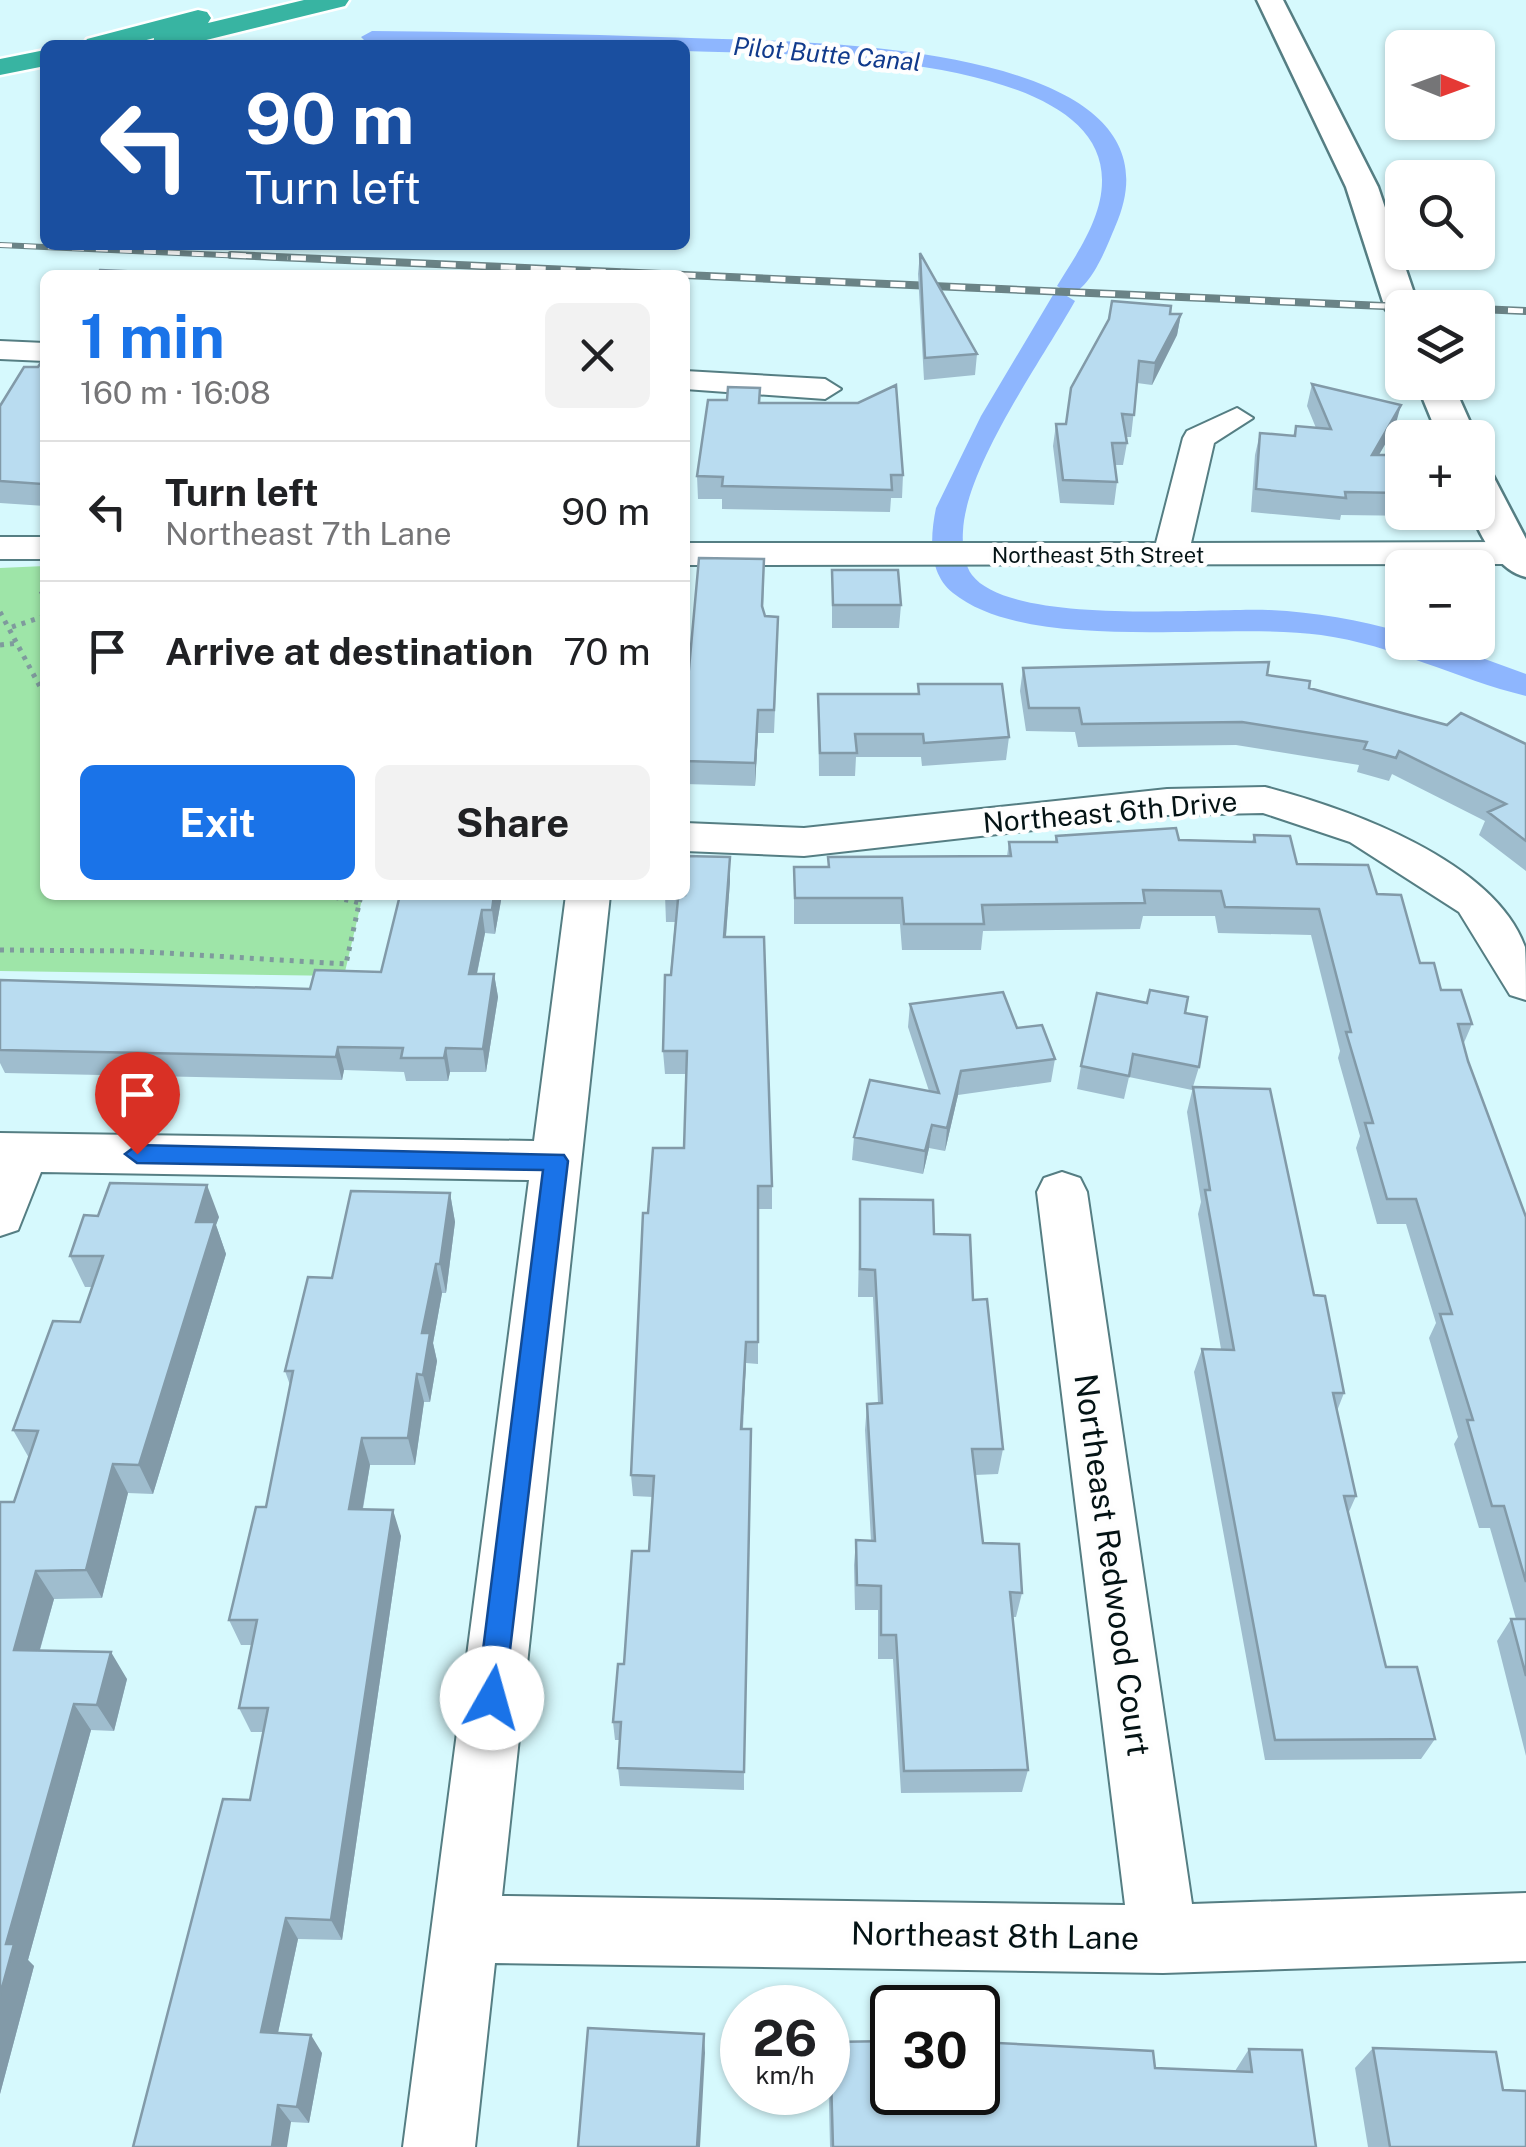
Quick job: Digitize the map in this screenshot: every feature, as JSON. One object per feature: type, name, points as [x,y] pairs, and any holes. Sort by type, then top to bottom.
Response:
[{"type":"highway","points":[[115,40],[259,0]]},
{"type":"highway","points":[[173,40],[306,0]]},
{"type":"highway","points":[[176,40],[336,0]]},
{"type":"highway","points":[[0,67],[40,59]]},
{"type":"highway","points":[[0,81],[40,73]]},
{"type":"street","points":[[1270,0],[1362,187],[1396,290]]},
{"type":"street","points":[[0,350],[40,352]]},
{"type":"street","points":[[690,380],[825,388]]},
{"type":"street","points":[[1170,556],[1199,438],[1238,418]]},
{"type":"street","points":[[1495,514],[1519,559]]},
{"type":"street","points":[[0,548],[40,548]]},
{"type":"street","name":"Northeast 5th Street","points":[[690,554],[1519,559]]},
{"type":"street","name":"Northeast 6th Drive","points":[[690,838],[804,842],[1167,802],[1265,800],[1365,832],[1474,902],[1526,984]]},
{"type":"street","points":[[439,2147],[587,900]]},
{"type":"street","points":[[0,1216],[11,1152],[556,1161]]},
{"type":"street","name":"Northeast Redwood Court","points":[[1062,1192],[1163,1938]]},
{"type":"street","name":"Northeast 8th Lane","points":[[465,1929],[1163,1938],[1526,1927]]},
{"type":"path","points":[[0,612],[12,628],[40,689]]},
{"type":"path","points":[[12,628],[40,618]]},
{"type":"path","points":[[0,646],[18,644]]},
{"type":"path","points":[[0,950],[131,951],[346,964],[360,900]]},
{"type":"green space","points":[[40,566],[40,900],[362,900],[344,976],[0,971],[0,568]]},
{"type":"building","points":[[920,253],[977,354],[925,358]]},
{"type":"building","points":[[1112,301],[1171,306],[1170,314],[1181,314],[1155,363],[1139,361],[1134,415],[1122,414],[1127,443],[1112,443],[1117,482],[1063,480],[1056,424],[1066,424],[1071,388],[1109,319]]},
{"type":"building","points":[[40,364],[40,484],[0,481],[0,406],[24,367]]},
{"type":"building","points":[[1312,384],[1401,405],[1392,420],[1385,420],[1385,433],[1372,455],[1385,455],[1385,493],[1345,492],[1346,498],[1256,489],[1260,433],[1295,436],[1296,426],[1331,429]]},
{"type":"building","points":[[896,385],[903,475],[891,475],[892,490],[722,486],[723,477],[697,476],[708,400],[727,400],[728,387],[760,388],[759,403],[858,403]]},
{"type":"building","points":[[699,558],[764,559],[762,606],[765,616],[778,617],[774,710],[758,710],[755,763],[690,761],[690,658]]},
{"type":"building","points":[[832,570],[898,570],[901,605],[833,605]]},
{"type":"building","points":[[1269,662],[1267,675],[1310,681],[1309,688],[1447,725],[1461,713],[1526,744],[1526,841],[1488,812],[1506,804],[1399,751],[1396,758],[1364,749],[1367,742],[1242,722],[1082,724],[1079,708],[1029,708],[1023,668]]},
{"type":"building","points":[[918,684],[1002,684],[1009,737],[924,743],[923,734],[855,734],[857,753],[820,753],[818,694],[919,694]]},
{"type":"building","points":[[1176,828],[1179,840],[1255,842],[1254,835],[1290,836],[1297,864],[1368,865],[1377,894],[1401,895],[1420,963],[1434,963],[1441,990],[1461,990],[1472,1024],[1458,1024],[1468,1061],[1526,1217],[1526,1582],[1504,1506],[1492,1506],[1467,1420],[1473,1420],[1440,1314],[1452,1314],[1416,1199],[1387,1199],[1365,1123],[1373,1123],[1346,1032],[1351,1032],[1319,909],[1225,907],[1221,891],[1143,890],[1145,903],[982,905],[984,924],[904,924],[902,898],[795,898],[794,867],[829,867],[828,857],[1011,856],[1009,842],[1057,842],[1056,836]]},
{"type":"building","points":[[690,856],[730,857],[724,937],[764,937],[772,1186],[758,1186],[758,1342],[746,1342],[741,1429],[751,1429],[744,1772],[618,1768],[621,1722],[613,1722],[618,1664],[624,1664],[632,1551],[649,1551],[654,1476],[631,1475],[643,1213],[648,1213],[653,1148],[684,1148],[687,1051],[663,1051],[665,975],[671,975],[678,900],[690,900]]},
{"type":"building","points":[[399,900],[493,900],[492,910],[482,910],[469,974],[494,974],[483,1049],[446,1048],[444,1058],[401,1058],[403,1048],[338,1047],[336,1057],[0,1050],[0,980],[310,989],[315,970],[381,972]]},
{"type":"building","points":[[1150,990],[1188,997],[1185,1013],[1207,1017],[1199,1067],[1133,1054],[1129,1076],[1081,1066],[1097,993],[1147,1003]]},
{"type":"building","points":[[1003,992],[1017,1028],[1042,1025],[1055,1059],[961,1071],[947,1128],[932,1125],[925,1151],[854,1137],[870,1080],[939,1093],[910,1004]]},
{"type":"building","points":[[1193,1087],[1270,1089],[1314,1295],[1325,1296],[1344,1393],[1333,1393],[1356,1496],[1344,1496],[1386,1667],[1417,1667],[1435,1739],[1275,1740],[1202,1349],[1234,1350],[1205,1190],[1210,1190]]},
{"type":"building","points":[[110,1183],[207,1185],[196,1222],[215,1222],[139,1465],[113,1464],[86,1570],[36,1571],[14,1650],[111,1652],[97,1705],[74,1704],[6,1944],[14,1944],[0,1995],[0,1502],[14,1502],[38,1431],[13,1430],[53,1321],[80,1322],[103,1256],[70,1256],[84,1215],[98,1216]]},
{"type":"building","points":[[351,1191],[450,1193],[440,1264],[436,1264],[422,1333],[430,1333],[423,1375],[417,1374],[408,1438],[362,1438],[349,1509],[393,1510],[331,1920],[286,1918],[261,2032],[311,2035],[297,2107],[278,2105],[272,2147],[133,2147],[223,1799],[250,1800],[268,1708],[239,1708],[257,1620],[229,1620],[256,1507],[266,1507],[293,1371],[285,1371],[308,1277],[332,1278]]},
{"type":"building","points":[[860,1199],[933,1200],[934,1234],[970,1235],[973,1300],[987,1299],[1003,1449],[972,1449],[983,1543],[1019,1544],[1022,1593],[1010,1592],[1028,1770],[904,1771],[896,1635],[881,1635],[881,1586],[857,1585],[856,1540],[875,1541],[867,1404],[882,1403],[875,1270],[860,1269]]},
{"type":"building","points":[[1511,1619],[1526,1619],[1526,1676]]},
{"type":"building","points":[[588,2028],[704,2034],[697,2147],[578,2147]]},
{"type":"building","points":[[870,2041],[870,2115],[1000,2115],[1000,2043],[1153,2051],[1155,2068],[1252,2072],[1249,2049],[1302,2050],[1316,2147],[833,2147],[832,2115],[850,2115],[850,2042]]},
{"type":"building","points":[[1373,2048],[1496,2052],[1503,2090],[1526,2091],[1526,2147],[1390,2147]]},
{"type":"waterway","name":"Pilot Butte Canal","points":[[372,37],[526,40]]},
{"type":"waterway","name":"Pilot Butte Canal","points":[[690,44],[925,59],[1008,79],[1065,105],[1106,146],[1115,182],[1106,219],[1070,286]]},
{"type":"waterway","name":"Pilot Butte Canal","points":[[1062,301],[977,449],[951,508],[948,553],[964,586],[989,601],[1023,612],[1064,618],[1285,621],[1385,638]]},
{"type":"waterway","name":"Pilot Butte Canal","points":[[1454,660],[1526,686]]},
{"type":"railway","points":[[0,245],[40,247]]},
{"type":"railway","points":[[111,250],[288,258]]},
{"type":"railway","points":[[231,255],[570,270]]},
{"type":"railway","points":[[690,275],[1385,306]]},
{"type":"railway","points":[[1495,310],[1526,311]]},
{"type":"route","points":[[137,1154],[556,1161],[492,1698]]}]
